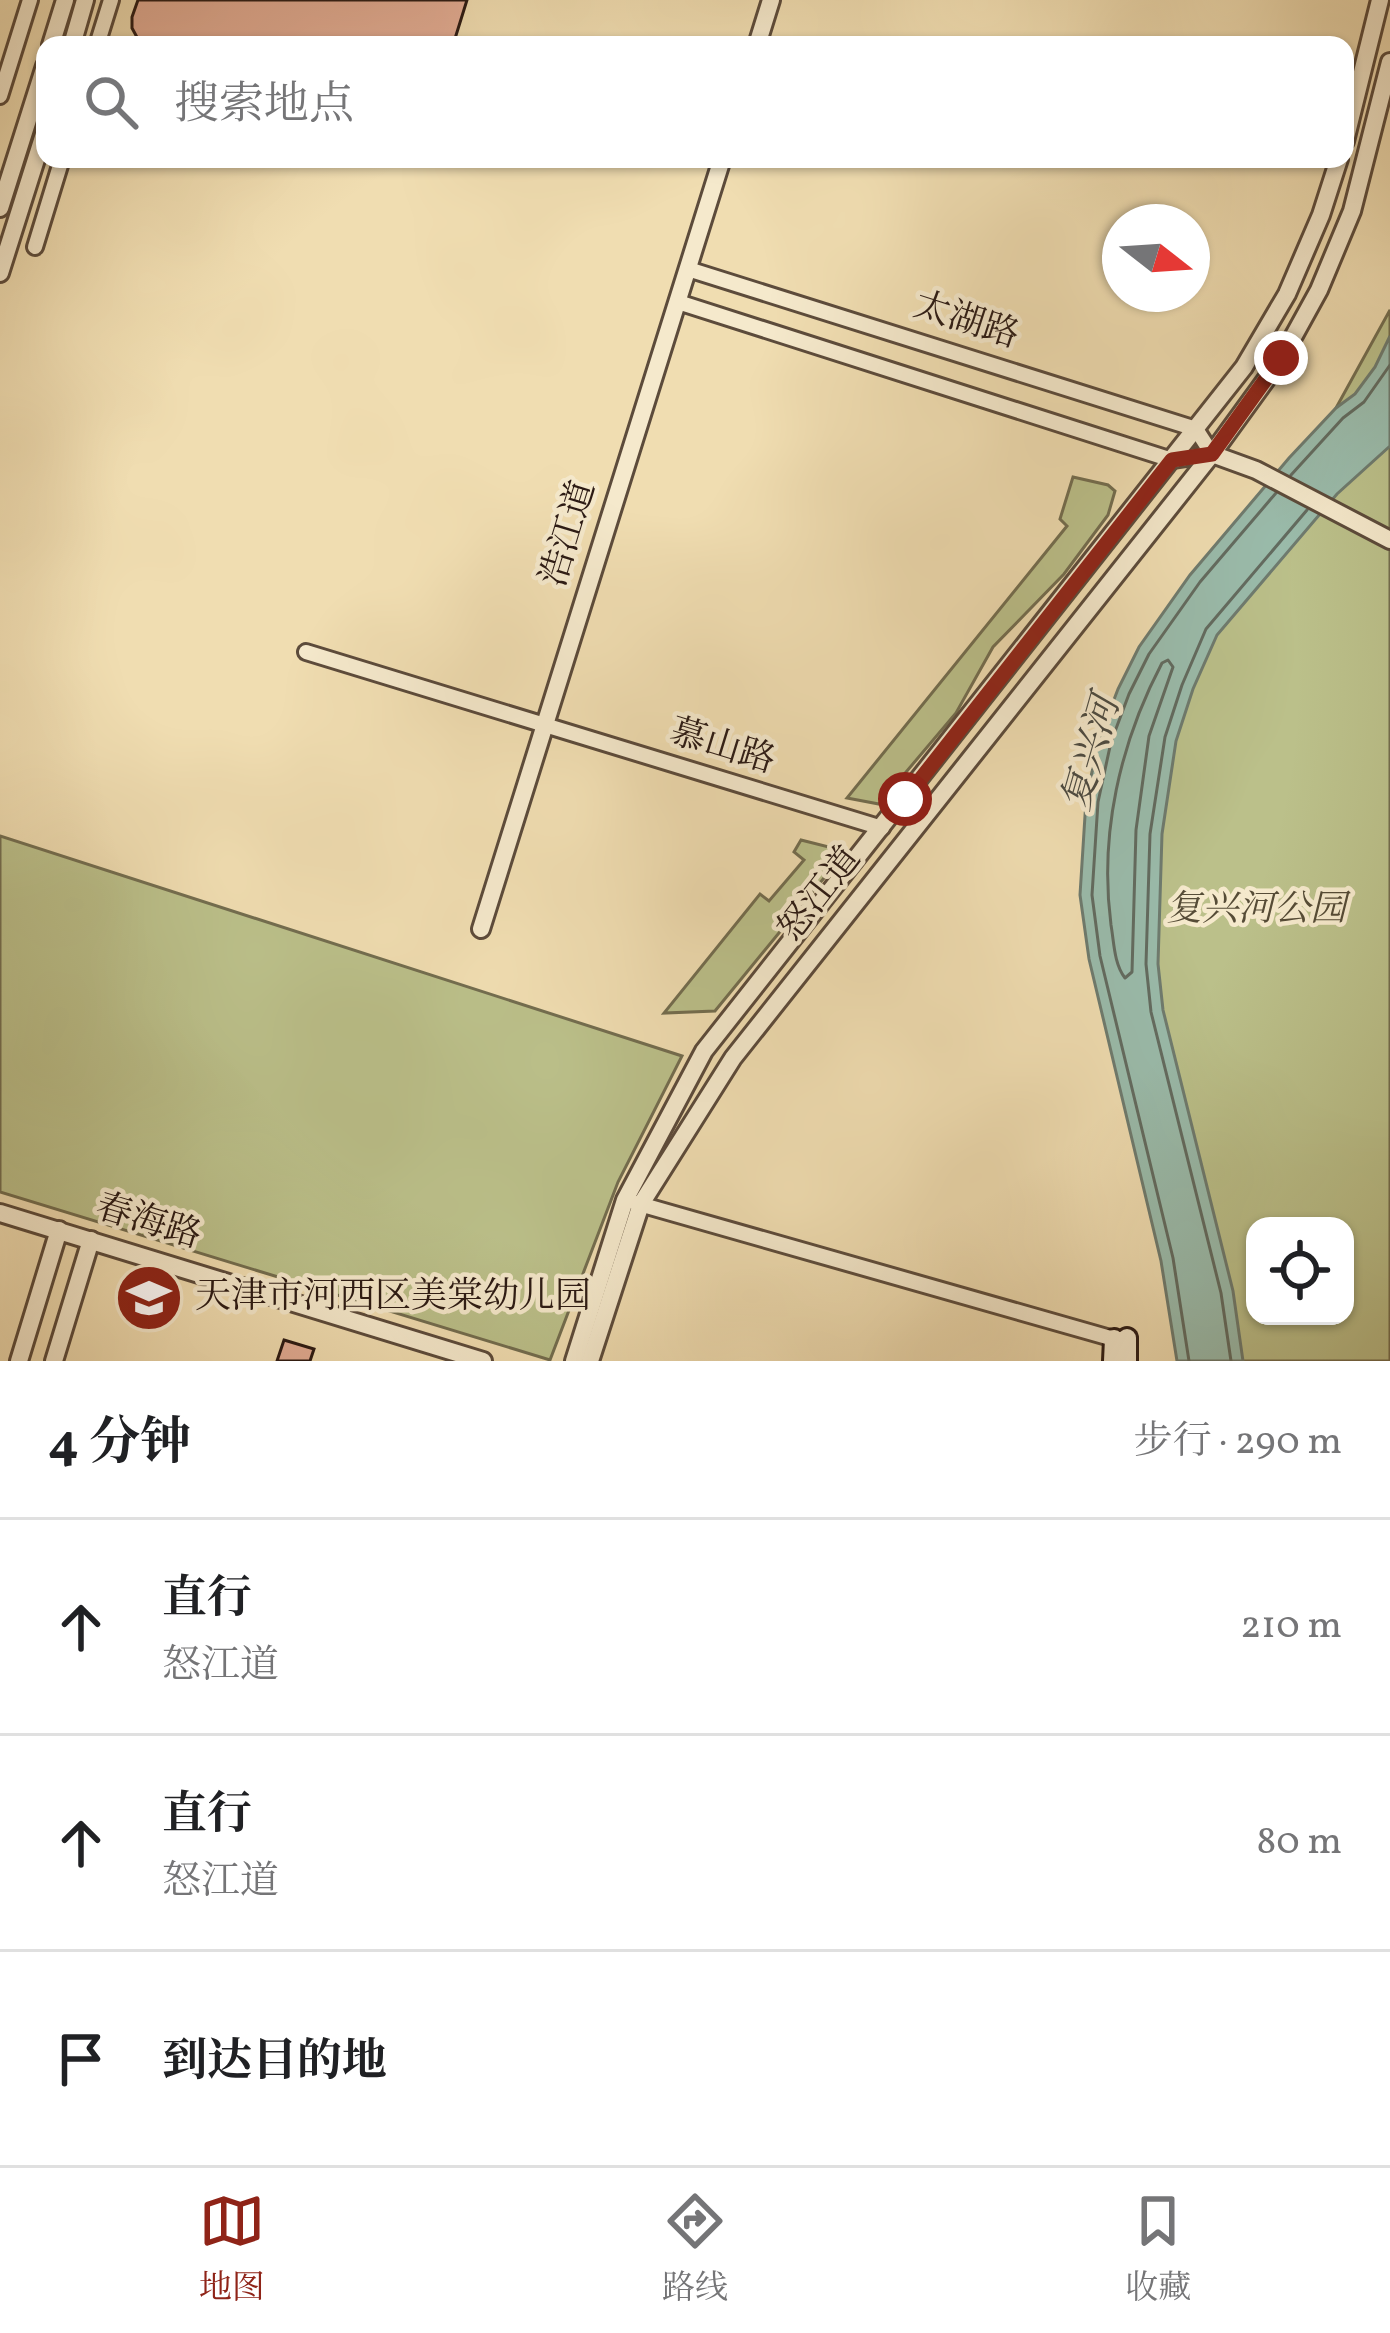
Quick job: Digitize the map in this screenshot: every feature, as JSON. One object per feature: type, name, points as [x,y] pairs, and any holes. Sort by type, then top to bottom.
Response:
[{"type":"main road","points":[[1114,1361],[1121,1339]]},
{"type":"main road","points":[[1121,1339],[1127,1361]]},
{"type":"street","points":[[0,96],[30,0]]},
{"type":"street","points":[[54,36],[65,0]]},
{"type":"street","points":[[75,36],[85,0]]},
{"type":"street","points":[[100,36],[111,0]]},
{"type":"street","points":[[760,36],[771,0]]},
{"type":"street","points":[[1354,105],[1380,0]]},
{"type":"street","name":"怒江道","points":[[590,1361],[633,1202],[734,1058],[1212,454],[1281,358],[1319,290],[1352,211],[1390,62]]},
{"type":"street","points":[[0,208],[36,94]]},
{"type":"street","points":[[0,273],[36,159]]},
{"type":"street","points":[[35,247],[59,168]]},
{"type":"street","name":"浩江道","points":[[481,929],[719,168]]},
{"type":"street","name":"怒江道","points":[[574,1361],[633,1202],[704,1051],[1244,367],[1287,294],[1336,168]]},
{"type":"street","name":"太湖路","points":[[688,269],[1196,429]]},
{"type":"street","name":"太湖路","points":[[678,302],[1172,460],[1212,454],[1256,470],[1390,540]]},
{"type":"street","points":[[1196,429],[1212,454]]},
{"type":"street","name":"慕山路","points":[[306,652],[882,828]]},
{"type":"street","points":[[633,1202],[1121,1339]]},
{"type":"street","name":"春海路","points":[[0,1213],[483,1361]]},
{"type":"street","points":[[19,1361],[58,1230]]},
{"type":"street","points":[[53,1361],[91,1240]]},
{"type":"green space","name":"复兴河公园","points":[[1390,310],[1390,1361],[1218,1361],[1118,909],[1174,678]]},
{"type":"green space","points":[[1073,477],[1115,491],[1108,515],[1064,574],[993,647],[956,713],[879,804],[847,798],[1067,526],[1060,519]]},
{"type":"green space","points":[[0,836],[682,1056],[618,1182],[550,1360],[0,1192]]},
{"type":"green space","points":[[801,840],[829,847],[835,856],[833,867],[715,1011],[664,1013],[760,894],[769,901],[804,860],[794,852]]},
{"type":"water","points":[[1390,336],[1390,446],[1337,494],[1217,635],[1176,741],[1162,834],[1158,964],[1163,1010],[1233,1291],[1243,1361],[1177,1361],[1161,1261],[1089,959],[1080,895],[1086,800],[1099,739],[1139,647],[1190,575],[1289,458],[1355,394]]},
{"type":"building","points":[[138,0],[467,0],[456,36],[136,36],[132,17]]},
{"type":"building","points":[[284,1340],[314,1349],[310,1361],[277,1361]]},
{"type":"place","name":"天津市河西区美棠幼儿园","points":[[149,1298]]},
{"type":"route","points":[[905,799],[1172,460],[1212,454],[1281,358]]},
{"type":"water label","name":"复兴河","points":[[1093,754]]}]
